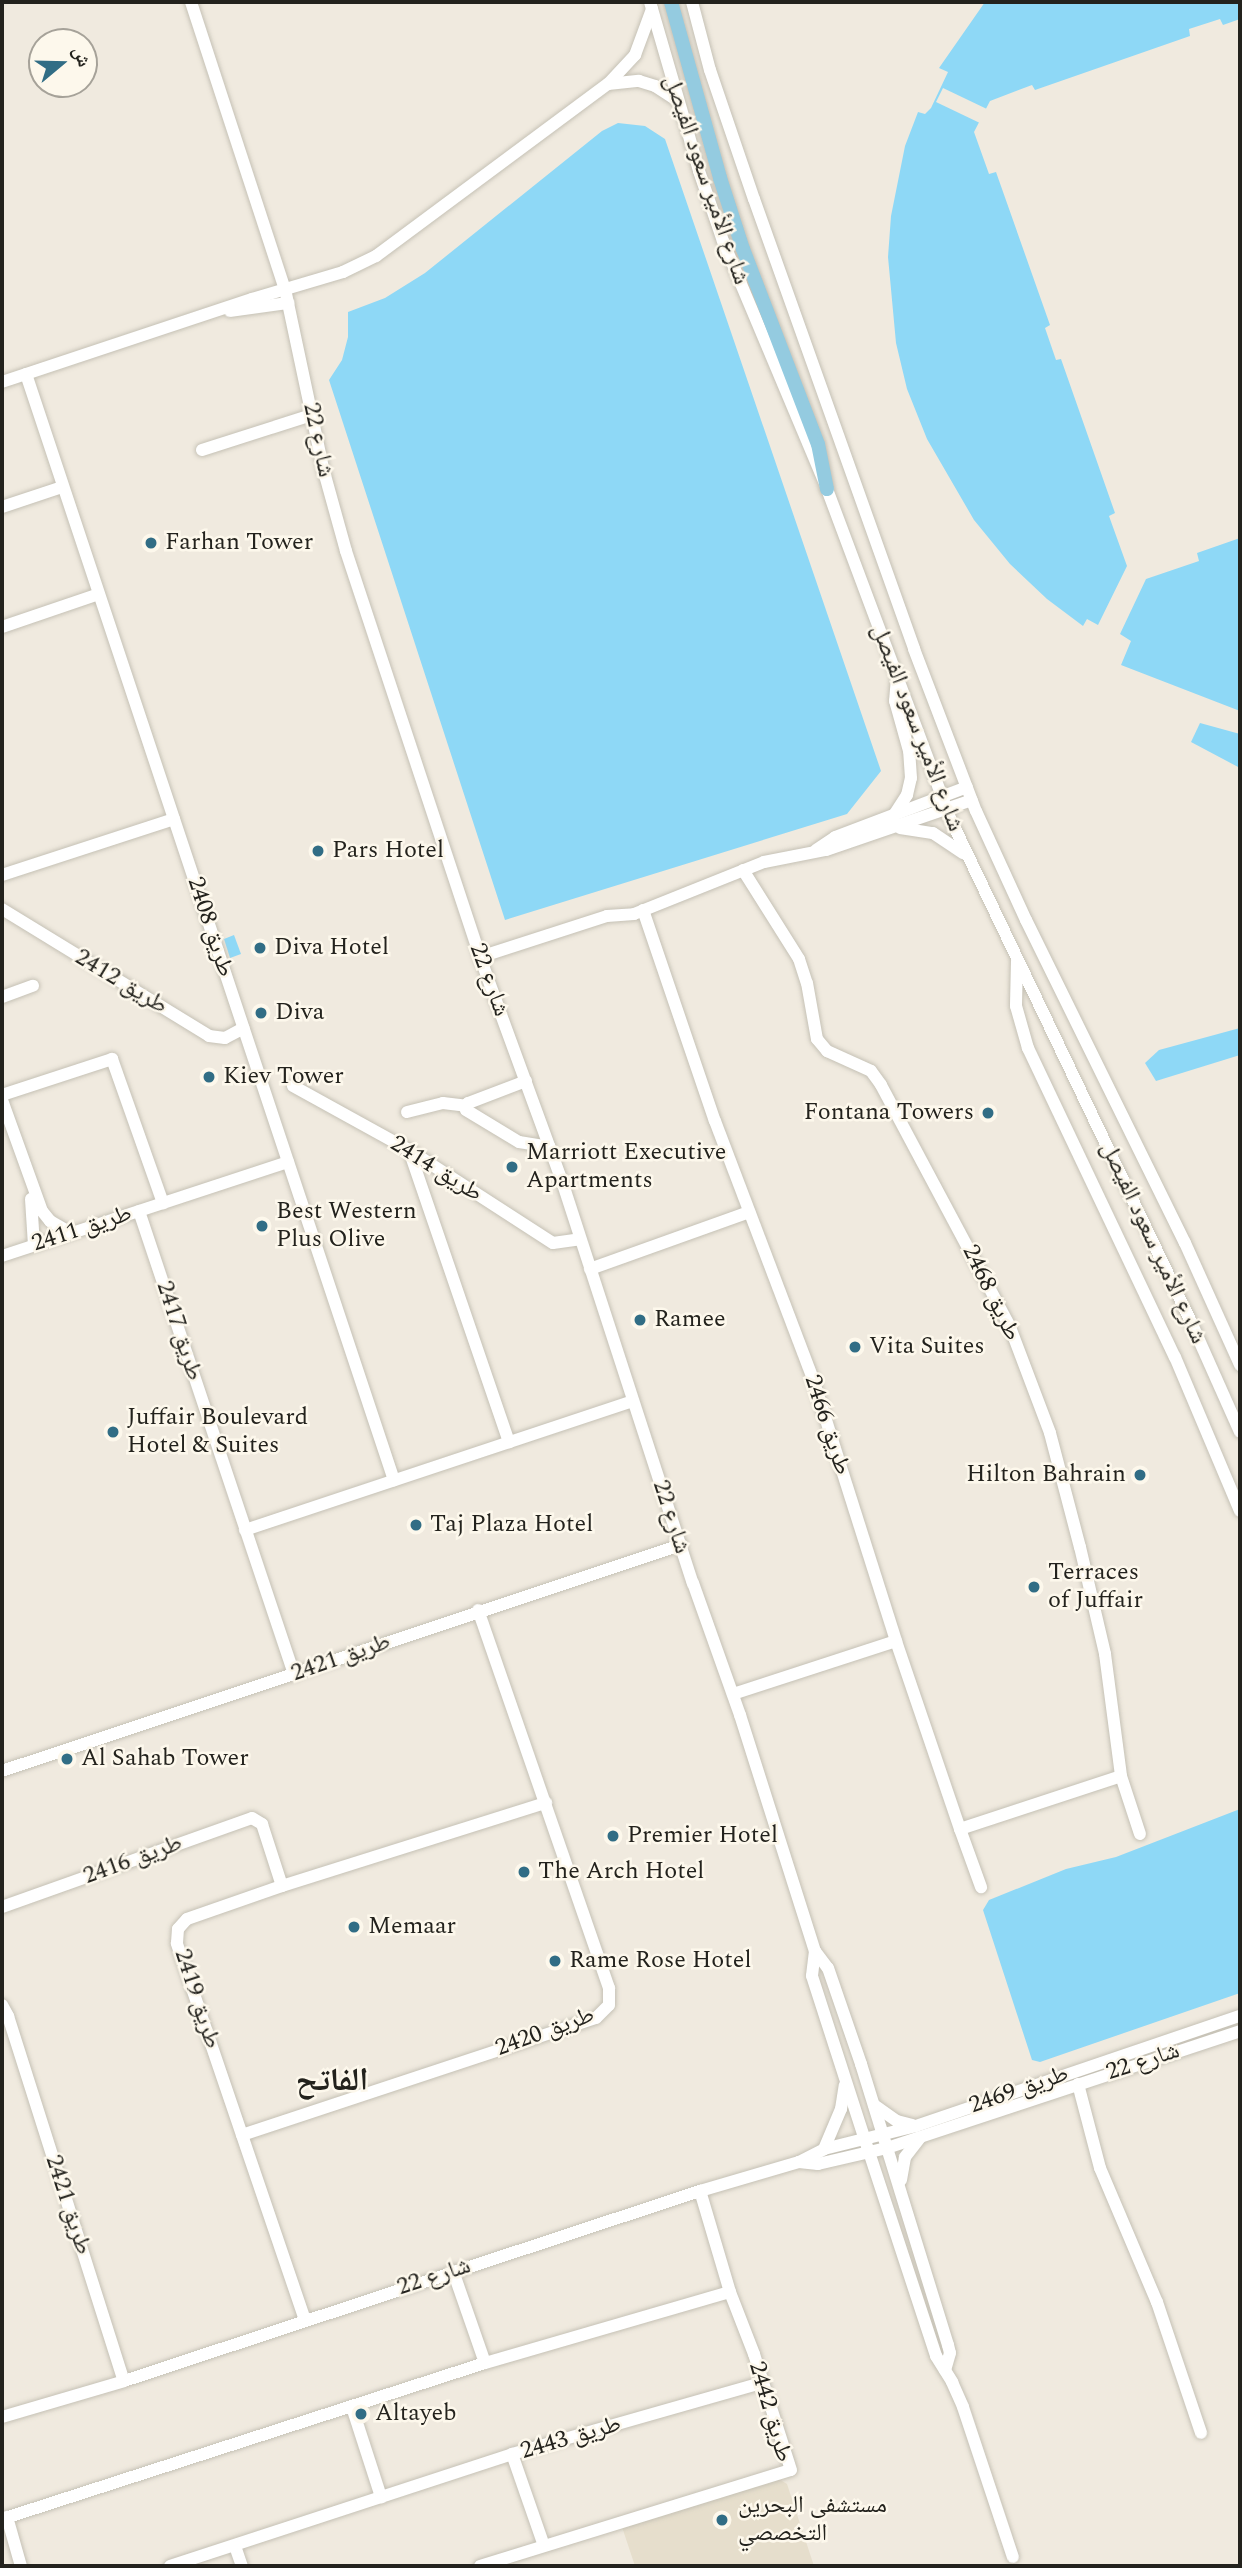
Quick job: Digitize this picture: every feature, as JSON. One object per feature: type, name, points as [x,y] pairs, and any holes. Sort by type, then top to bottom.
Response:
[{"type":"main road","points":[[671,2],[720,178],[743,249],[818,444],[827,489]]},
{"type":"street","name":"شارع 22","points":[[191,2],[285,289],[312,415],[346,551],[480,957],[550,1147],[632,1401],[733,1694],[815,1951],[828,1968],[874,2105],[948,2345],[950,2353],[945,2370]]},
{"type":"street","name":"شارع الأمير سعود الفيصل","points":[[692,2],[710,70],[754,199],[972,800],[1026,920],[1185,1243],[1240,1365]]},
{"type":"street","points":[[2,382],[343,272],[376,256],[608,84],[635,55],[651,5]]},
{"type":"street","name":"شارع الأمير سعود الفيصل","points":[[651,5],[678,101],[723,241],[827,489],[944,803],[967,857],[1191,1322],[1240,1432]]},
{"type":"street","points":[[608,84],[639,81],[655,86],[678,101]]},
{"type":"street","points":[[219,311],[288,303]]},
{"type":"street","name":"طريق 2408","points":[[26,374],[394,1480]]},
{"type":"street","points":[[202,450],[312,415]]},
{"type":"street","points":[[2,507],[62,487]]},
{"type":"street","points":[[2,627],[99,593]]},
{"type":"street","points":[[893,822],[904,803],[911,778],[909,751],[895,701],[897,679]]},
{"type":"street","points":[[944,803],[967,787]]},
{"type":"street","points":[[480,957],[607,916],[643,910],[764,862],[814,853],[944,803],[972,800]]},
{"type":"street","points":[[2,875],[174,820]]},
{"type":"street","points":[[893,822],[933,832],[967,857]]},
{"type":"street","name":"طريق 2468","points":[[743,870],[799,959],[807,983],[817,1039],[827,1051],[871,1071],[881,1085],[1010,1327],[1050,1433],[1096,1609],[1113,1703],[1121,1776],[1140,1834]]},
{"type":"street","name":"طريق 2412","points":[[2,909],[209,1036],[225,1038],[244,1028]]},
{"type":"street","name":"طريق 2466","points":[[643,910],[749,1212],[813,1378],[896,1641],[981,1887]]},
{"type":"street","points":[[1017,961],[1016,1006],[1028,1048],[1175,1357],[1240,1511]]},
{"type":"street","points":[[2,997],[33,986]]},
{"type":"street","name":"طريق 2411","points":[[2,1098],[112,1059],[163,1203]]},
{"type":"street","points":[[407,1112],[443,1103],[466,1106],[526,1081]]},
{"type":"street","name":"طريق 2414","points":[[293,1086],[409,1150],[553,1243],[580,1239]]},
{"type":"street","points":[[2,1098],[5,1119],[29,1181],[50,1221],[71,1233]]},
{"type":"street","points":[[466,1106],[467,1111],[512,1139],[534,1147],[550,1147]]},
{"type":"street","points":[[409,1150],[509,1442]]},
{"type":"street","name":"طريق 2411","points":[[2,1256],[288,1162]]},
{"type":"street","points":[[29,1181],[34,1245]]},
{"type":"street","name":"طريق 2417","points":[[139,1211],[294,1675]]},
{"type":"street","points":[[590,1269],[749,1212]]},
{"type":"street","points":[[245,1530],[632,1401]]},
{"type":"street","name":"طريق 2421","points":[[2,1771],[294,1675],[478,1610],[681,1545]]},
{"type":"street","name":"طريق 2420","points":[[242,2134],[596,2018],[609,2005],[609,1987],[478,1610]]},
{"type":"street","points":[[733,1694],[896,1641]]},
{"type":"street","points":[[960,1829],[1121,1776]]},
{"type":"street","name":"طريق 2419","points":[[305,2320],[177,1943],[178,1929],[187,1919],[282,1886],[546,1803]]},
{"type":"street","name":"طريق 2416","points":[[2,1908],[252,1818],[262,1824],[282,1886]]},
{"type":"street","name":"شارع 22","points":[[815,1951],[812,1976],[864,2138],[936,2356],[963,2407],[1013,2557]]},
{"type":"street","name":"طريق 2421","points":[[2,2006],[5,2028],[124,2381]]},
{"type":"street","name":"طريق 2469","points":[[799,2162],[824,2149],[883,2133],[918,2132],[1240,2016]]},
{"type":"street","name":"شارع 22","points":[[2,2417],[124,2381],[700,2191],[799,2162],[818,2164],[887,2148],[918,2132],[1240,2031]]},
{"type":"street","points":[[824,2149],[841,2109],[845,2074]]},
{"type":"street","points":[[1078,2084],[1100,2168],[1157,2302],[1201,2433]]},
{"type":"street","points":[[874,2105],[918,2132],[903,2162],[901,2191]]},
{"type":"street","name":"طريق 2442","points":[[480,2566],[791,2470],[730,2292],[700,2191]]},
{"type":"street","points":[[453,2271],[485,2363]]},
{"type":"street","points":[[21,2566],[4,2518],[485,2363],[730,2292]]},
{"type":"street","name":"طريق 2443","points":[[170,2566],[512,2454],[762,2384]]},
{"type":"street","points":[[352,2407],[381,2497]]},
{"type":"street","points":[[512,2454],[544,2546]]},
{"type":"street","points":[[235,2546],[242,2566]]},
{"type":"shaded area","name":"مستشفى البحرين التخصصي","points":[[777,2478],[787,2484],[814,2566],[635,2566],[622,2527]]},
{"type":"water","points":[[985,2],[1240,2],[1240,19],[1223,25],[1220,19],[1189,29],[1190,36],[1035,90],[1032,85],[990,101],[974,132],[989,174],[996,172],[1050,325],[1045,328],[1056,360],[1061,359],[1115,513],[1109,516],[1127,566],[1098,625],[1087,619],[1083,626],[1047,599],[1010,564],[974,520],[927,439],[907,389],[896,343],[888,257],[891,216],[905,146],[918,112],[925,114],[931,108],[948,72],[939,68]]},
{"type":"water","points":[[618,123],[645,126],[665,139],[881,771],[847,814],[505,920],[329,380],[342,360],[348,337],[348,312],[385,298],[425,273],[602,131]]},
{"type":"water","points":[[1240,538],[1240,711],[1121,665],[1131,641],[1120,634],[1146,579],[1199,561],[1197,553]]},
{"type":"water","points":[[1200,723],[1240,734],[1240,768],[1191,742]]},
{"type":"water","points":[[234,935],[241,954],[230,958],[224,939]]},
{"type":"water","points":[[1240,1028],[1240,1055],[1156,1081],[1145,1063],[1159,1050]]},
{"type":"water","points":[[1240,1809],[1240,1993],[1040,2062],[1032,2060],[983,1910],[989,1900],[1066,1869],[1116,1857]]},
{"type":"pier","points":[[943,88],[989,110],[982,124],[936,102]]},
{"type":"place","name":"Farhan Tower","points":[[151,543]]},
{"type":"place","name":"Pars Hotel","points":[[318,851]]},
{"type":"place","name":"Diva Hotel","points":[[260,948]]},
{"type":"place","name":"Diva","points":[[261,1013]]},
{"type":"place","name":"Kiev Tower","points":[[209,1077]]},
{"type":"place","name":"Fontana Towers","points":[[988,1113]]},
{"type":"place","name":"Marriott Executive Apartments","points":[[512,1167]]},
{"type":"place","name":"Best Western Plus Olive","points":[[262,1226]]},
{"type":"place","name":"Ramee","points":[[640,1320]]},
{"type":"place","name":"Vita Suites","points":[[855,1347]]},
{"type":"place","name":"Juffair Boulevard Hotel & Suites","points":[[113,1432]]},
{"type":"place","name":"Hilton Bahrain","points":[[1140,1475]]},
{"type":"place","name":"Taj Plaza Hotel","points":[[416,1525]]},
{"type":"place","name":"Terraces of Juffair","points":[[1034,1587]]},
{"type":"place","name":"Al Sahab Tower","points":[[67,1759]]},
{"type":"place","name":"Premier Hotel","points":[[613,1836]]},
{"type":"place","name":"The Arch Hotel","points":[[524,1872]]},
{"type":"place","name":"Memaar","points":[[354,1927]]},
{"type":"place","name":"Rame Rose Hotel","points":[[555,1961]]},
{"type":"place","name":"Altayeb","points":[[361,2414]]},
{"type":"place","name":"مستشفى البحرين التخصصي","points":[[722,2520]]},
{"type":"district","name":"الفاتح","points":[[332,2081]]}]
